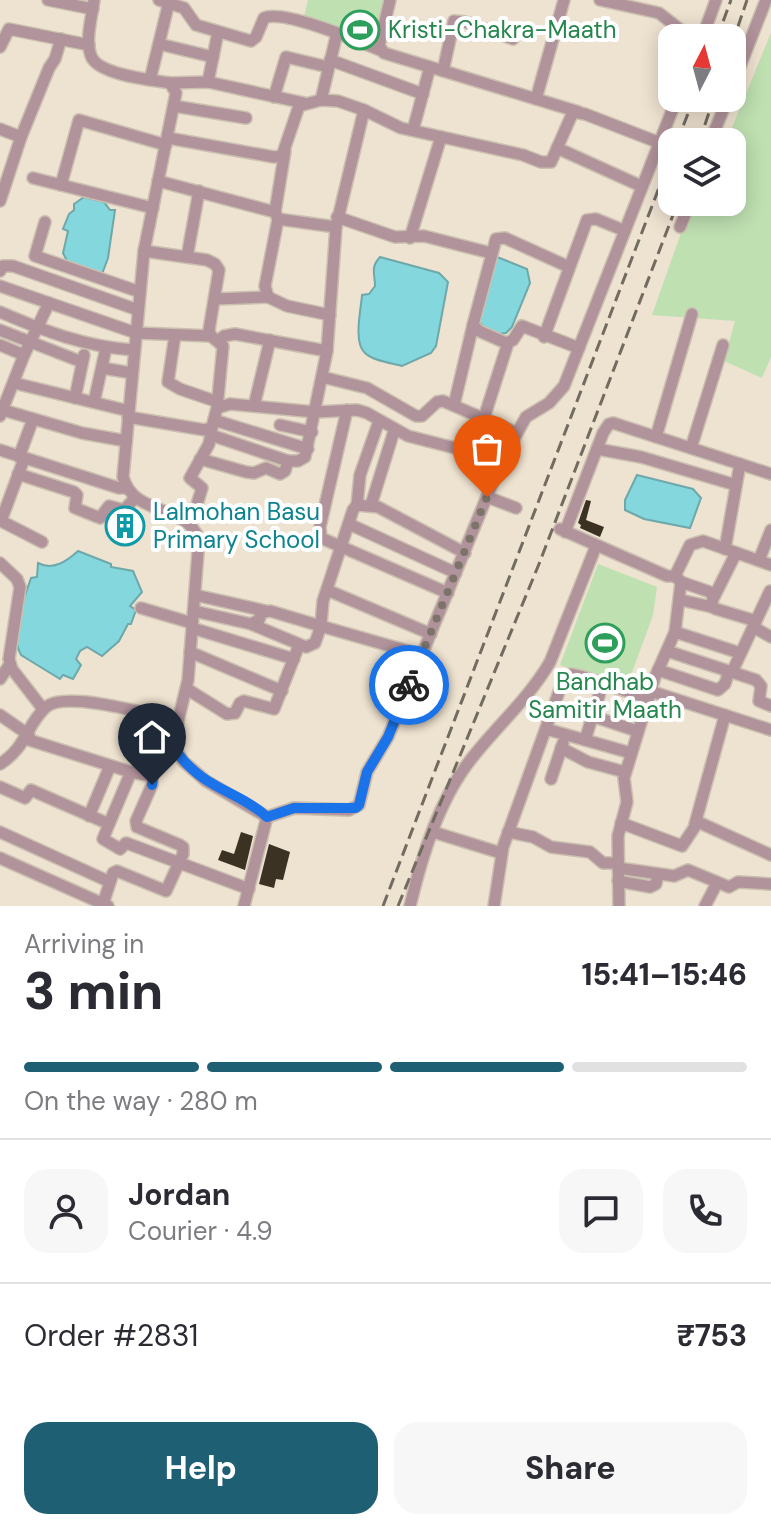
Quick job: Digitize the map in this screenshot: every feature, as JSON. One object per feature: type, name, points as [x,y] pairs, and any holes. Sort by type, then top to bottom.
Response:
[{"type":"street","points":[[48,0],[93,4],[89,45],[92,58],[117,73],[150,80],[208,82],[304,103],[338,101],[393,125],[546,163],[551,162],[570,116],[573,112],[579,112]]},
{"type":"street","points":[[380,50],[390,0]]},
{"type":"street","points":[[536,99],[564,0]]},
{"type":"street","points":[[600,0],[659,13],[673,24]]},
{"type":"street","points":[[706,24],[716,0]]},
{"type":"street","points":[[746,51],[766,0]]},
{"type":"street","points":[[150,80],[159,44],[164,1],[184,8],[196,25],[251,41],[264,18],[272,15],[337,33],[430,67],[579,112],[658,142]]},
{"type":"street","points":[[443,71],[454,21],[513,39]]},
{"type":"street","points":[[0,47],[9,29],[89,45]]},
{"type":"street","points":[[208,82],[218,32]]},
{"type":"street","points":[[321,100],[337,33]]},
{"type":"street","points":[[0,201],[5,171],[61,39]]},
{"type":"street","points":[[159,44],[213,57]]},
{"type":"street","points":[[274,97],[286,57],[329,64],[423,94]]},
{"type":"street","points":[[413,130],[430,67]]},
{"type":"street","points":[[170,83],[176,93],[144,251],[123,477],[126,488],[135,498],[191,524],[199,539],[187,689],[178,721],[177,752],[206,781],[267,817],[294,808],[349,810],[359,805],[367,772],[388,737],[502,460],[526,417],[557,396],[564,386],[658,148]]},
{"type":"street","points":[[268,297],[265,286],[285,151],[296,112],[304,103]]},
{"type":"street","points":[[174,106],[246,118]]},
{"type":"street","points":[[175,335],[168,382],[214,419],[288,461],[305,457],[327,351],[336,222],[364,110]]},
{"type":"street","points":[[61,185],[79,120],[167,141],[274,157],[282,156],[285,151]]},
{"type":"street","points":[[0,129],[21,137]]},
{"type":"street","points":[[410,238],[441,137]]},
{"type":"street","points":[[557,148],[641,186]]},
{"type":"street","points":[[33,178],[153,208]]},
{"type":"street","points":[[158,181],[276,216],[336,222],[395,237],[424,236],[491,253]]},
{"type":"street","points":[[187,257],[199,191]]},
{"type":"street","points":[[680,227],[684,216]]},
{"type":"street","points":[[544,337],[587,220],[596,219],[623,230]]},
{"type":"street","points":[[45,222],[35,256],[140,292]]},
{"type":"street","points":[[454,405],[496,239],[505,238],[569,267]]},
{"type":"street","points":[[144,251],[215,264],[219,270],[209,330],[223,346],[214,419],[190,478],[202,488],[191,524]]},
{"type":"street","points":[[0,271],[3,266],[13,266],[138,310]]},
{"type":"street","points":[[0,302],[4,287],[136,333],[215,338],[229,334],[327,351]]},
{"type":"street","points":[[215,299],[268,297],[287,306],[330,315]]},
{"type":"street","points":[[49,303],[26,349],[1,414],[126,441]]},
{"type":"street","points":[[0,312],[86,344],[134,350]]},
{"type":"street","points":[[656,437],[692,314]]},
{"type":"street","points":[[473,325],[479,331],[508,343]]},
{"type":"street","points":[[484,418],[508,343],[522,326],[579,348]]},
{"type":"street","points":[[0,330],[26,349]]},
{"type":"street","points":[[254,406],[270,340]]},
{"type":"street","points":[[75,398],[86,344]]},
{"type":"street","points":[[0,345],[82,362]]},
{"type":"street","points":[[691,448],[723,345]]},
{"type":"street","points":[[94,402],[106,348]]},
{"type":"street","points":[[102,368],[132,373]]},
{"type":"street","points":[[322,377],[367,388],[416,416],[427,413],[437,402],[454,405],[517,433]]},
{"type":"street","points":[[14,383],[195,429],[214,419],[230,404],[315,412],[347,410],[367,413],[394,431],[502,460]]},
{"type":"street","points":[[276,439],[285,409]]},
{"type":"street","points":[[347,410],[319,533],[321,538],[448,593]]},
{"type":"street","points":[[33,419],[1,521],[42,542]]},
{"type":"street","points":[[214,419],[308,449]]},
{"type":"street","points":[[192,621],[251,624],[299,645],[312,647],[322,627],[320,620],[327,590],[357,505],[360,475],[379,421]]},
{"type":"street","points":[[713,602],[709,591],[659,574],[562,530],[606,427],[613,423],[771,474]]},
{"type":"street","points":[[280,425],[312,432]]},
{"type":"street","points":[[371,505],[394,431]]},
{"type":"street","points":[[597,449],[641,457],[736,485]]},
{"type":"street","points":[[0,450],[126,488]]},
{"type":"street","points":[[200,459],[246,472],[254,473],[266,468],[280,474],[285,471],[288,461]]},
{"type":"street","points":[[713,602],[730,551],[740,464]]},
{"type":"street","points":[[18,474],[74,492],[77,495],[75,508],[100,518],[109,506],[124,510],[135,498]]},
{"type":"street","points":[[487,497],[516,508]]},
{"type":"street","points":[[357,505],[371,505],[465,553]]},
{"type":"street","points":[[349,524],[456,573]]},
{"type":"street","points":[[619,906],[621,823],[627,806],[623,784],[625,772],[649,694],[675,632],[681,600],[678,579],[690,545],[703,541],[765,563],[771,530]]},
{"type":"street","points":[[410,906],[433,832],[464,768],[546,670],[596,546]]},
{"type":"street","points":[[0,563],[17,579],[20,587],[0,679]]},
{"type":"street","points":[[327,590],[431,634]]},
{"type":"street","points":[[658,670],[718,690],[725,684],[770,591]]},
{"type":"street","points":[[195,595],[266,611],[422,655]]},
{"type":"street","points":[[681,600],[713,602],[771,637]]},
{"type":"street","points":[[141,608],[192,621],[294,659]]},
{"type":"street","points":[[251,624],[266,611]]},
{"type":"street","points":[[675,632],[740,653]]},
{"type":"street","points":[[187,689],[231,715],[244,701],[274,709],[299,645]]},
{"type":"street","points":[[667,651],[759,683],[759,701],[771,706]]},
{"type":"street","points":[[190,652],[282,691]]},
{"type":"street","points":[[6,661],[43,709]]},
{"type":"street","points":[[494,906],[501,853],[566,675],[649,694],[771,730]]},
{"type":"street","points":[[585,740],[603,683]]},
{"type":"street","points":[[0,764],[12,757],[43,709],[51,704],[82,702],[178,721]]},
{"type":"street","points":[[0,715],[27,737],[110,766],[152,776]]},
{"type":"street","points":[[621,823],[682,846],[687,842],[695,824],[725,715]]},
{"type":"street","points":[[592,716],[637,731]]},
{"type":"street","points":[[546,729],[631,753]]},
{"type":"street","points":[[551,779],[566,734]]},
{"type":"street","points":[[561,748],[588,762],[625,772]]},
{"type":"street","points":[[17,840],[4,859],[105,905],[113,873],[120,871],[165,891],[183,847],[136,824],[152,785],[152,776],[164,759],[177,752]]},
{"type":"street","points":[[89,816],[110,766]]},
{"type":"street","points":[[131,772],[103,839],[116,848],[120,849],[126,843],[249,889]]},
{"type":"street","points":[[1,790],[25,798],[31,790],[109,824]]},
{"type":"street","points":[[244,906],[267,817]]},
{"type":"street","points":[[695,824],[703,824],[771,855]]},
{"type":"street","points":[[0,832],[110,882]]},
{"type":"street","points":[[433,832],[501,853]]},
{"type":"street","points":[[508,832],[533,837],[551,847],[590,852],[603,863],[658,874],[677,876],[688,870],[729,887],[738,882],[771,884]]},
{"type":"street","points":[[618,881],[650,887],[656,884],[658,874]]},
{"type":"street","points":[[705,906],[717,883]]},
{"type":"green space","name":"Kristi-Chakra-Maath","points":[[308,0],[387,0],[377,43],[304,17]]},
{"type":"green space","points":[[771,33],[771,357],[762,378],[724,361],[735,321],[652,315],[687,216],[746,216],[746,128],[732,128],[738,112],[746,112],[746,94]]},
{"type":"green space","name":"Bandhab Samitir Maath","points":[[598,564],[657,587],[653,615],[627,686],[621,687],[560,665]]},
{"type":"water","points":[[84,197],[104,202],[110,210],[115,210],[108,258],[102,274],[69,265],[63,253],[68,231],[63,229],[74,210],[74,204]]},
{"type":"water","points":[[380,257],[439,273],[448,282],[436,346],[431,353],[402,366],[368,356],[359,341],[362,295],[369,294],[375,286],[374,268]]},
{"type":"water","points":[[497,257],[527,269],[530,283],[512,327],[506,333],[492,335],[476,319],[491,263]]},
{"type":"water","points":[[637,475],[693,489],[701,498],[690,528],[644,519],[625,510],[625,500]]},
{"type":"water","points":[[78,551],[111,564],[111,567],[133,571],[142,592],[130,606],[136,610],[119,641],[102,656],[87,647],[80,651],[76,659],[81,665],[73,679],[63,675],[60,679],[21,655],[17,647],[17,627],[31,578],[37,577],[38,563],[54,565]]},
{"type":"building","points":[[586,500],[591,501],[586,520],[604,527],[600,537],[580,528],[578,523]]},
{"type":"building","points":[[241,832],[253,836],[245,870],[218,860],[222,850],[234,854]]},
{"type":"building","points":[[269,844],[290,852],[283,880],[276,879],[274,888],[259,884]]},
{"type":"railway","points":[[722,24],[731,0]]},
{"type":"railway","points":[[739,24],[747,0]]},
{"type":"railway","points":[[682,128],[689,112]]},
{"type":"railway","points":[[704,128],[709,112]]},
{"type":"railway","points":[[383,906],[658,190]]},
{"type":"railway","points":[[398,906],[539,564],[673,216]]},
{"type":"way so far","points":[[409,685],[487,497]]},
{"type":"place","name":"Kristi-Chakra-Maath","points":[[360,30]]},
{"type":"place","name":"Lalmohan Basu Primary School","points":[[125,526]]},
{"type":"place","name":"Bandhab Samitir Maath","points":[[605,643]]},
{"type":"route","points":[[152,785],[152,776],[164,759],[177,752],[206,781],[267,817],[294,808],[356,808],[367,772],[388,737],[409,685]]}]
